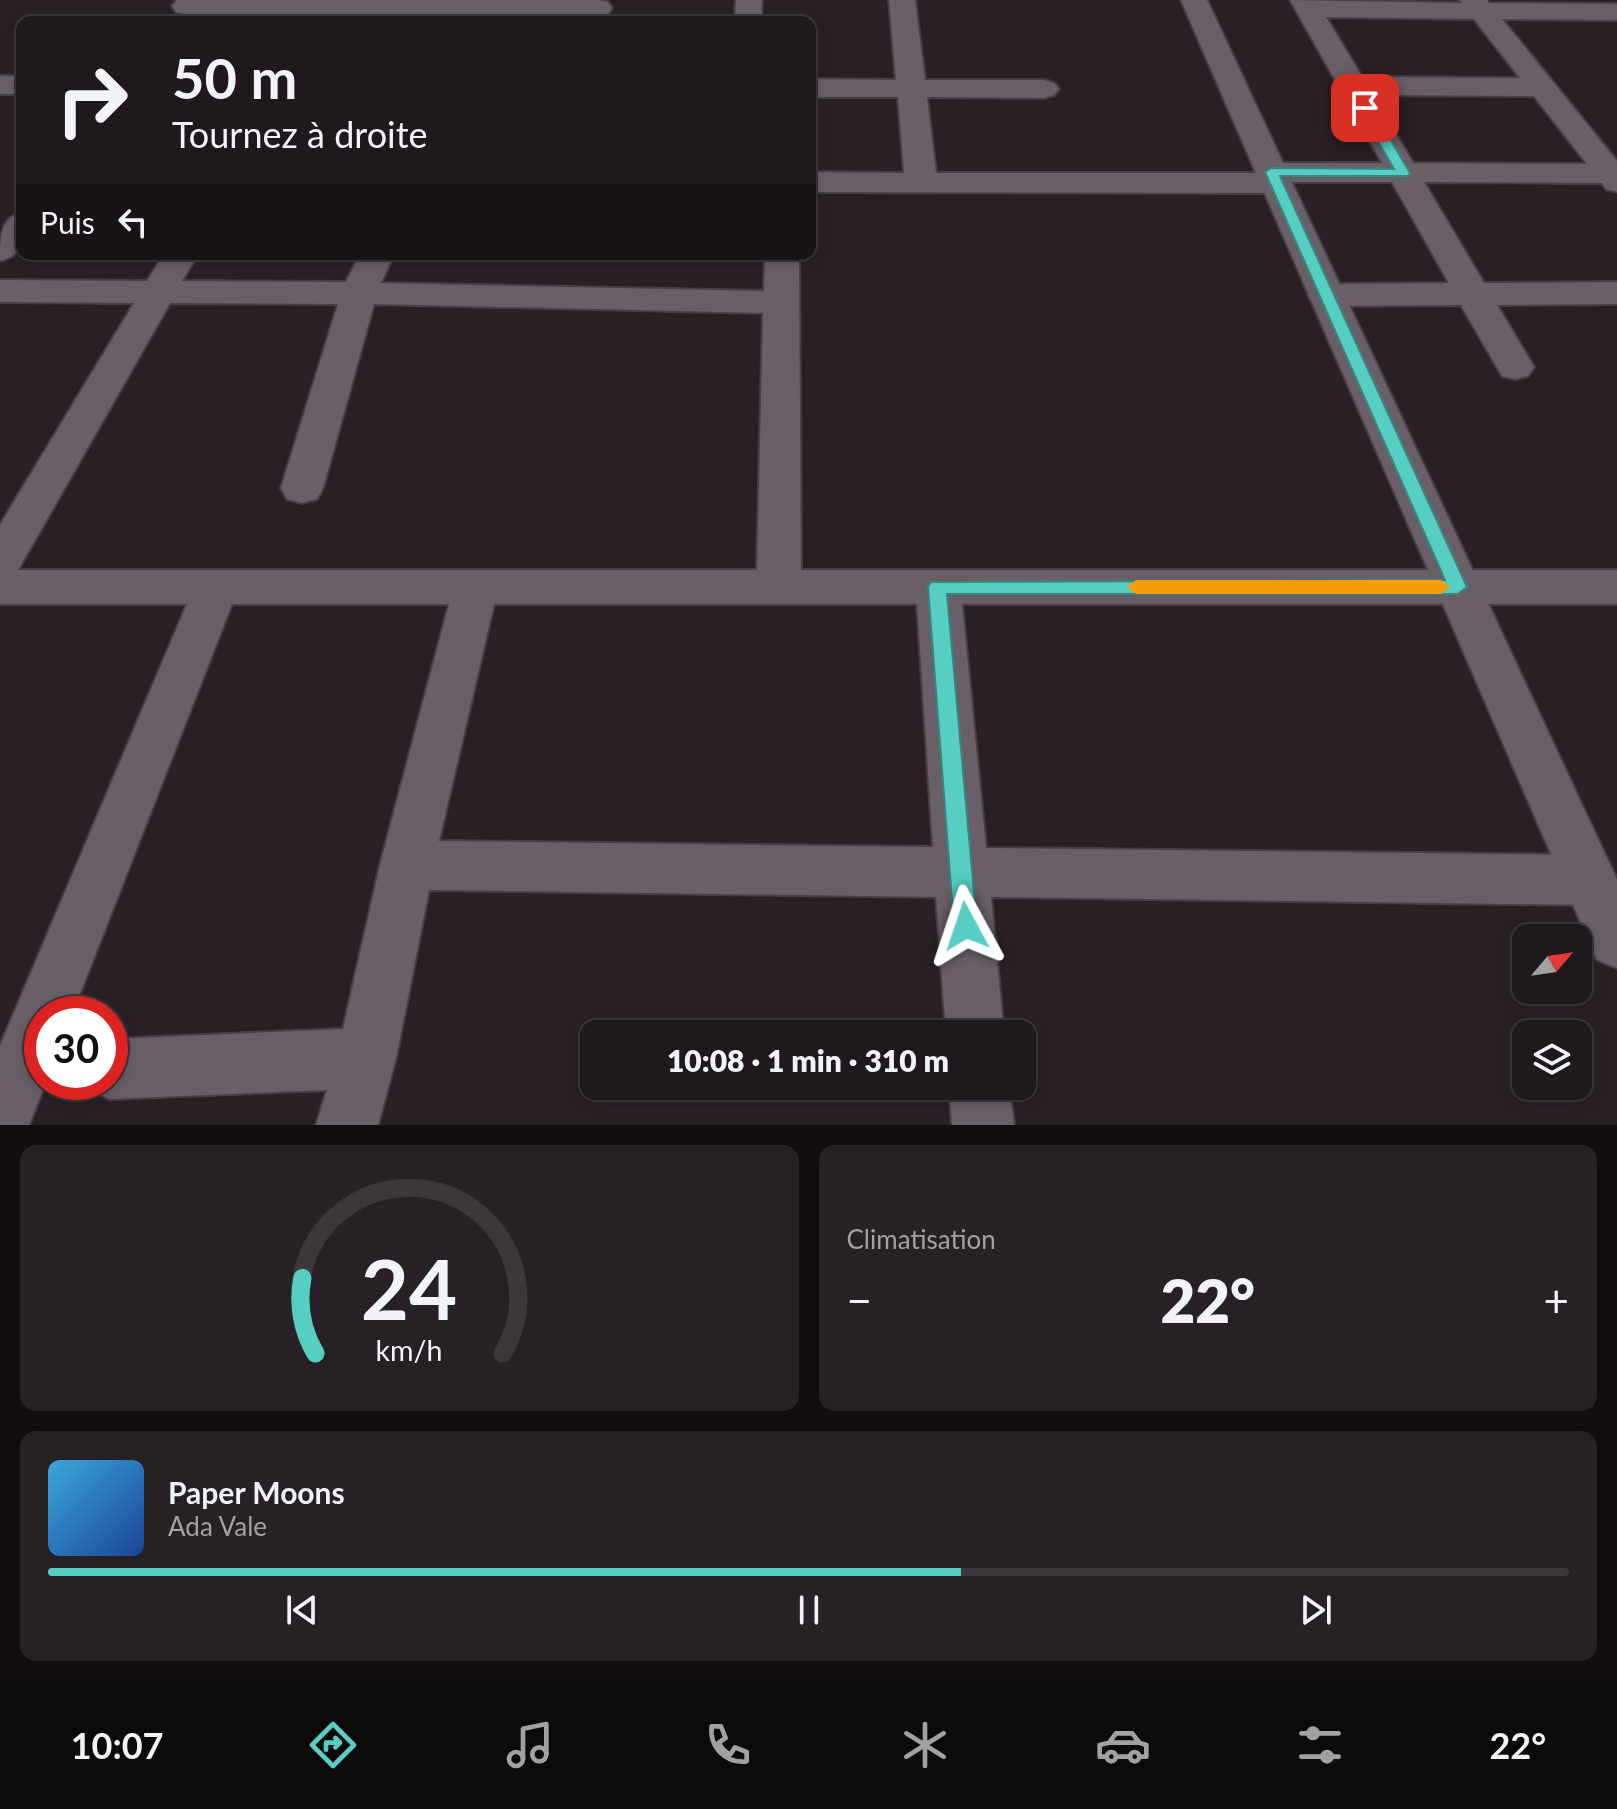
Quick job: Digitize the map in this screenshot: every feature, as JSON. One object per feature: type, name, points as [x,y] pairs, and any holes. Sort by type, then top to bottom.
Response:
[{"type":"street","points":[[902,0],[921,181]]},
{"type":"street","points":[[1194,0],[1617,941]]},
{"type":"street","points":[[1306,4],[1477,5],[1617,12]]},
{"type":"street","points":[[1306,4],[1515,367]]},
{"type":"street","points":[[1477,5],[1615,176]]},
{"type":"street","points":[[182,9],[488,15],[598,10]]},
{"type":"street","points":[[1353,86],[1542,87]]},
{"type":"street","points":[[816,88],[1044,89]]},
{"type":"street","points":[[816,182],[1403,173],[1615,176]]},
{"type":"street","points":[[0,251],[16,230]]},
{"type":"street","points":[[0,562],[177,260]]},
{"type":"street","points":[[302,488],[359,293],[374,260]]},
{"type":"street","points":[[779,587],[782,260]]},
{"type":"street","points":[[0,291],[359,293],[780,302]]},
{"type":"street","points":[[1326,295],[1617,293]]},
{"type":"street","points":[[50,996],[217,586]]},
{"type":"street","points":[[347,1125],[366,1058],[407,865],[476,586]]},
{"type":"street","points":[[0,587],[1617,587]]},
{"type":"street","points":[[938,587],[974,1020]]},
{"type":"street","points":[[407,865],[1590,880]]},
{"type":"street","points":[[128,1068],[366,1058]]},
{"type":"street","points":[[15,1084],[24,1061]]},
{"type":"street","points":[[980,1100],[983,1125]]},
{"type":"slow traffic","points":[[1136,587],[1441,587]]},
{"type":"route","points":[[966,926],[938,587],[1458,587],[1271,172],[1403,173],[1365,108]]}]
